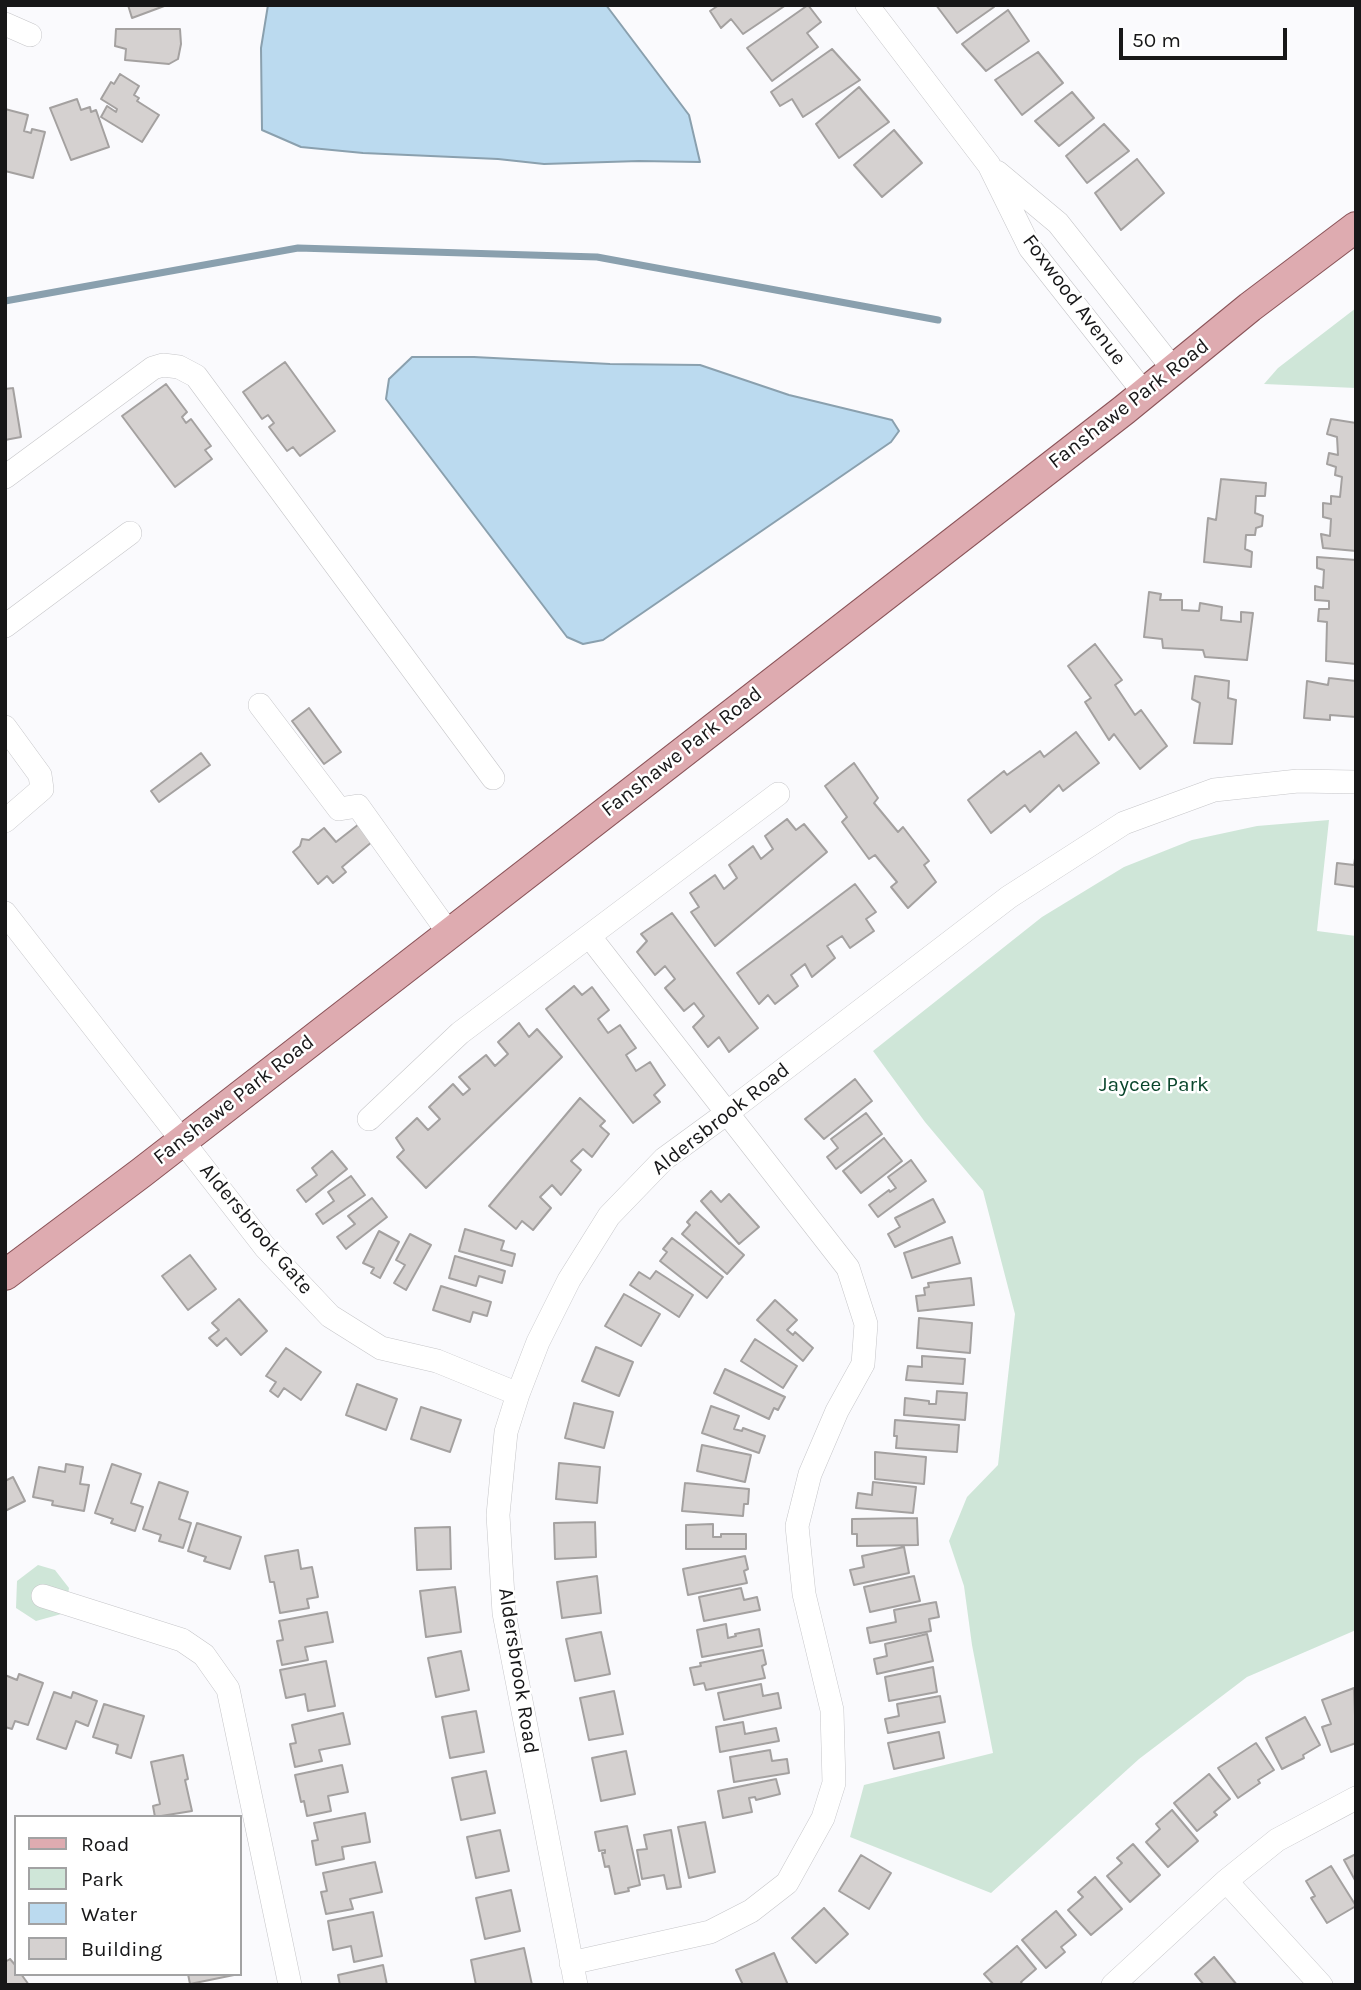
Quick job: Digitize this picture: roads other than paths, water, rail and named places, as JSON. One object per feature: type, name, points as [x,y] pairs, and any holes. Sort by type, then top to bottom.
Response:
[{"type":"main road","name":"Fanshawe Park Road","points":[[5,1275],[1145,394],[1250,307],[1350,231]]},
{"type":"street","name":"Foxwood Avenue","points":[[867,5],[989,166],[1030,248],[1145,394]]},
{"type":"street","points":[[5,24],[30,35]]},
{"type":"street","name":"Foxwood Avenue","points":[[989,166],[1058,223],[1174,370]]},
{"type":"street","points":[[5,477],[153,368],[163,365],[178,367],[196,376],[492,778]]},
{"type":"street","points":[[5,625],[130,533]]},
{"type":"street","points":[[260,705],[339,809],[358,806],[448,932]]},
{"type":"street","points":[[5,821],[42,789],[40,775],[9,739]]},
{"type":"street","name":"Aldersbrook Road","points":[[573,1974],[504,1613],[498,1515],[506,1432],[518,1394],[538,1342],[569,1280],[609,1216],[664,1159],[1009,897],[1124,823],[1214,790],[1298,781],[1356,782]]},
{"type":"street","points":[[369,1119],[460,1033],[778,794]]},
{"type":"street","name":"Aldersbrook Gate","points":[[5,913],[265,1247],[330,1316],[382,1348],[437,1361],[518,1394]]},
{"type":"street","points":[[573,1974],[710,1931],[751,1911],[787,1883],[822,1818],[834,1783],[832,1710],[804,1594],[797,1526],[810,1475],[837,1411],[863,1364],[866,1324],[848,1268],[590,937]]},
{"type":"street","points":[[43,1596],[182,1640],[204,1655],[228,1689],[290,1985]]},
{"type":"street","points":[[1113,1985],[1226,1881],[1278,1840],[1356,1798]]},
{"type":"street","points":[[1226,1881],[1321,1985]]},
{"type":"water","points":[[268,5],[606,5],[689,115],[700,162],[544,164],[301,147],[262,130],[261,48]]},
{"type":"water","points":[[412,357],[700,365],[789,395],[892,420],[899,431],[891,442],[603,640],[583,644],[567,637],[386,399],[389,379]]},
{"type":"waterway","points":[[5,301],[298,248],[597,257],[938,320]]},
{"type":"park label","name":"Jaycee Park","points":[[1154,1085]]}]
